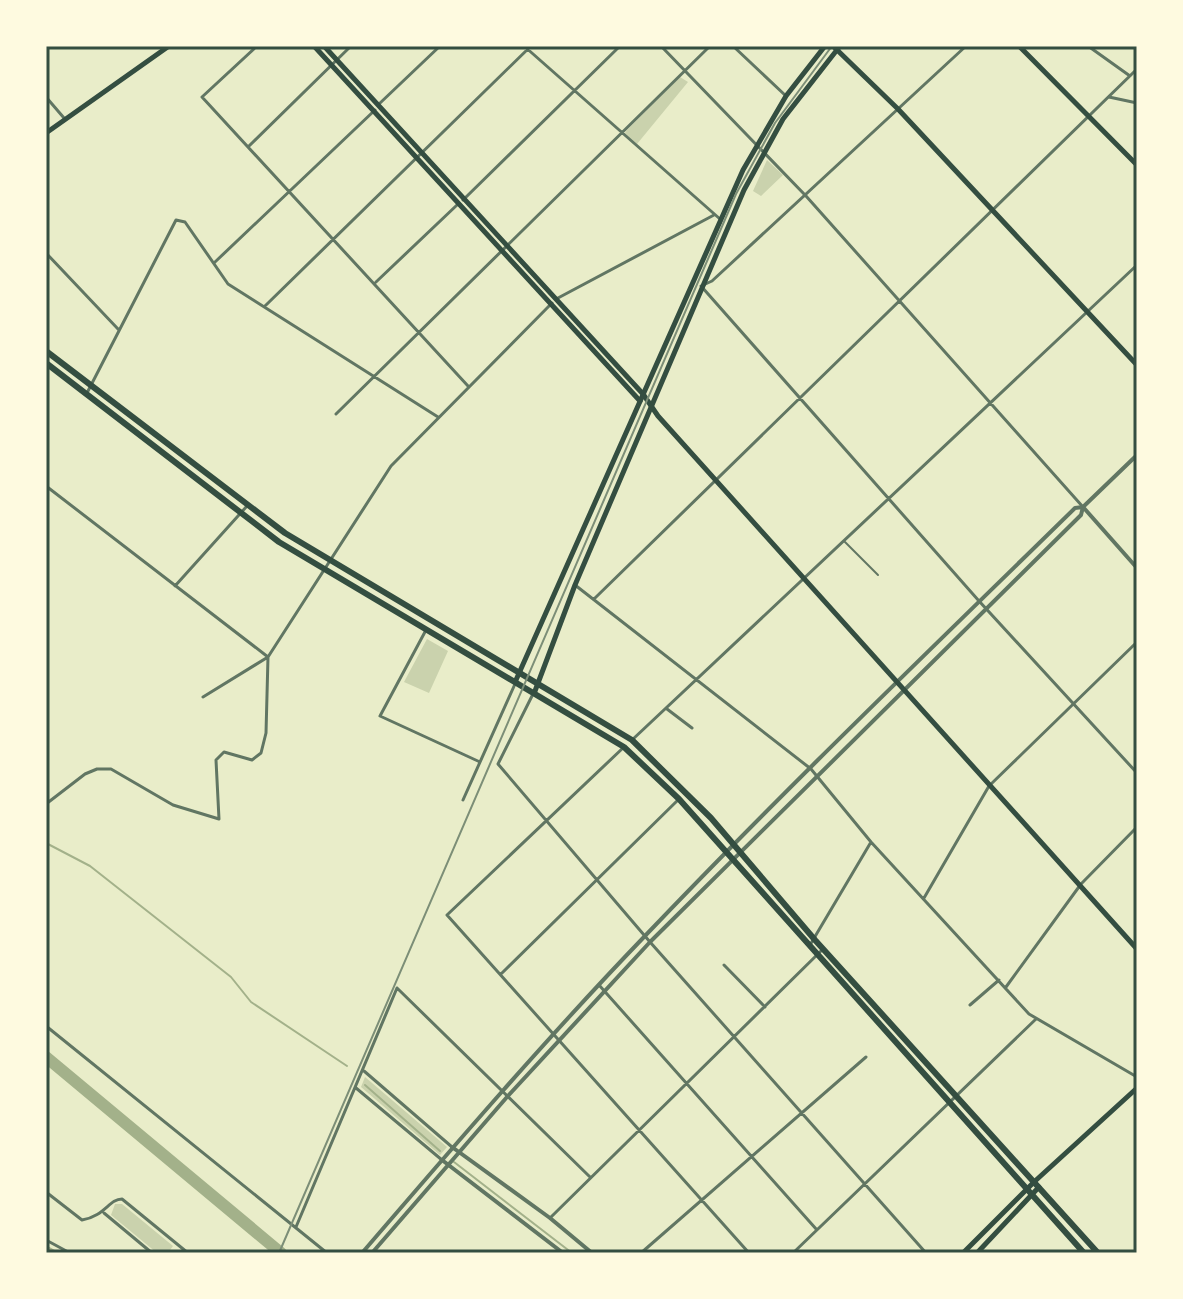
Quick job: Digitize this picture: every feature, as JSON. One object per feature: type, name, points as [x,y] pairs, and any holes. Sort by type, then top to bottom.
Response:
[{"type":"highway","points":[[46,351],[247,506],[331,561],[632,740],[735,845],[823,949],[1038,1183],[1098,1253]]},
{"type":"highway","points":[[46,363],[241,514],[426,630],[535,691],[624,747],[679,799],[728,852],[817,956],[1084,1253]]},
{"type":"main road","points":[[46,133],[169,46]]},
{"type":"main road","points":[[314,46],[334,62],[422,152],[557,299],[895,683],[1137,949]]},
{"type":"main road","points":[[324,46],[334,62]]},
{"type":"main road","points":[[516,680],[642,403],[643,394],[717,217],[756,143],[786,96],[825,46]]},
{"type":"main road","points":[[1019,46],[1137,165]]},
{"type":"main road","points":[[535,691],[575,585],[652,409],[701,286],[764,150],[837,47],[1137,365]]},
{"type":"main road","points":[[376,107],[417,158],[550,305],[642,403],[652,409]]},
{"type":"main road","points":[[963,1253],[1137,1088]]},
{"type":"main road","points":[[977,1253],[1029,1192]]},
{"type":"street","points":[[257,46],[202,97],[376,282],[469,387]]},
{"type":"street","points":[[248,147],[351,46]]},
{"type":"street","points":[[214,263],[440,46]]},
{"type":"street","points":[[376,282],[620,46]]},
{"type":"street","points":[[661,46],[806,196],[1137,568]]},
{"type":"street","points":[[336,414],[710,46]]},
{"type":"street","points":[[733,46],[786,96]]},
{"type":"street","points":[[966,46],[806,196],[712,281],[701,286],[889,495],[985,608],[1137,773]]},
{"type":"street","points":[[1088,46],[1130,76]]},
{"type":"street","points":[[203,697],[268,657],[391,466],[550,305],[717,217],[528,47],[265,306]]},
{"type":"street","points":[[594,599],[1137,69]]},
{"type":"street","points":[[46,97],[65,119]]},
{"type":"street","points":[[1109,97],[1137,103]]},
{"type":"street","points":[[86,395],[176,220],[185,222],[228,284],[438,417]]},
{"type":"street","points":[[46,253],[118,329]]},
{"type":"street","points":[[749,1253],[447,915],[889,495],[1137,265]]},
{"type":"street","points":[[372,1253],[507,1097],[650,942],[1081,515],[1083,507],[1137,455]]},
{"type":"street","points":[[46,486],[268,657]]},
{"type":"street","points":[[175,586],[247,506]]},
{"type":"street","points":[[362,1253],[503,1089],[645,936],[895,683],[1075,508],[1083,507]]},
{"type":"street","points":[[575,585],[811,769],[871,842],[1036,1019],[1137,1077]]},
{"type":"street","points":[[426,630],[380,716],[480,762]]},
{"type":"street","points":[[924,899],[989,786],[1137,642]]},
{"type":"street","points":[[46,804],[85,774],[97,769],[111,769],[173,805],[219,819],[216,760],[224,752],[252,760],[261,753],[266,733],[268,657]]},
{"type":"street","points":[[463,800],[516,680]]},
{"type":"street","points":[[535,691],[498,764],[594,879],[926,1253]]},
{"type":"street","points":[[666,707],[692,728]]},
{"type":"street","points":[[501,974],[594,879],[679,799]]},
{"type":"street","points":[[1006,987],[1081,884],[1137,827]]},
{"type":"street","points":[[809,946],[871,842]]},
{"type":"street","points":[[550,1218],[823,949]]},
{"type":"street","points":[[724,965],[765,1007]]},
{"type":"street","points":[[970,1005],[999,980]]},
{"type":"street","points":[[599,985],[817,1230]]},
{"type":"street","points":[[296,1227],[397,988],[590,1177]]},
{"type":"street","points":[[793,1253],[1036,1019]]},
{"type":"street","points":[[46,1026],[327,1253]]},
{"type":"street","points":[[641,1253],[866,1057]]},
{"type":"street","points":[[363,1071],[457,1153],[550,1218],[592,1253]]},
{"type":"street","points":[[356,1088],[448,1165],[563,1253]]},
{"type":"street","points":[[46,1192],[82,1220],[104,1213],[111,1202],[122,1199],[188,1253]]},
{"type":"street","points":[[104,1213],[152,1253]]},
{"type":"street","points":[[46,1240],[70,1253]]},
{"type":"lane","points":[[843,539],[878,575]]},
{"type":"green space","points":[[680,77],[688,82],[637,144],[625,133]]},
{"type":"green space","points":[[767,160],[783,175],[761,196],[753,191]]},
{"type":"green space","points":[[427,639],[448,651],[429,693],[404,682]]},
{"type":"green space","points":[[365,1077],[447,1147],[440,1155],[361,1087]]},
{"type":"green space","points":[[115,1204],[122,1204],[173,1246],[168,1253],[157,1253],[111,1215]]},
{"type":"waterway","points":[[46,843],[90,866],[231,977],[251,1002],[347,1066]]},
{"type":"waterway","points":[[46,1057],[281,1253]]},
{"type":"waterway","points":[[365,1085],[440,1151]]},
{"type":"waterway","points":[[454,1162],[572,1253]]},
{"type":"waterway","points":[[46,1249],[53,1253]]},
{"type":"tram line","points":[[279,1253],[736,194],[775,123],[832,46]]}]
